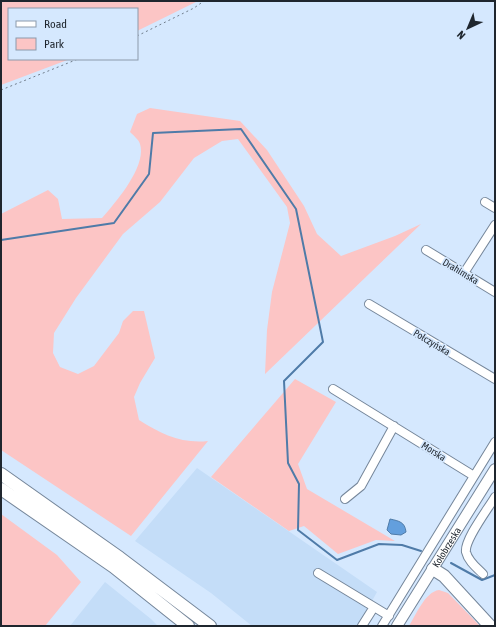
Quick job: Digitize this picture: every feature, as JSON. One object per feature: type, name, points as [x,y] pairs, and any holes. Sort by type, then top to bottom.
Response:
[{"type":"highway","points":[[1,474],[120,558],[210,626]]},
{"type":"highway","points":[[1,489],[114,567],[188,626]]},
{"type":"highway","points":[[433,569],[444,576],[490,626]]},
{"type":"main road","name":"Kołobrzeska","points":[[397,626],[495,469]]},
{"type":"street","points":[[485,202],[495,208]]},
{"type":"street","points":[[464,273],[495,225]]},
{"type":"street","name":"Drahimska","points":[[426,250],[495,292]]},
{"type":"street","name":"Połczyńska","points":[[369,304],[495,379]]},
{"type":"street","name":"Morska","points":[[333,389],[474,476]]},
{"type":"street","points":[[345,499],[361,486],[394,426]]},
{"type":"street","points":[[382,626],[495,442]]},
{"type":"street","points":[[483,574],[468,558],[466,551],[467,542],[491,511],[495,497]]},
{"type":"street","points":[[318,572],[388,616]]},
{"type":"street","points":[[362,626],[374,607]]},
{"type":"path","points":[[138,36],[194,8],[204,1]]},
{"type":"path","points":[[1,90],[76,60]]},
{"type":"shaded area","points":[[197,468],[377,592],[358,626],[252,626],[211,593],[135,541]]},
{"type":"shaded area","points":[[105,582],[151,619],[158,626],[70,626]]},
{"type":"green space","points":[[1,1],[198,1],[138,31],[138,8],[8,8],[8,60],[67,60],[1,85]]},
{"type":"green space","points":[[150,108],[240,121],[267,150],[304,206],[317,234],[341,256],[395,236],[421,224],[265,374],[267,330],[272,292],[290,223],[287,207],[238,139],[222,141],[194,158],[160,202],[123,234],[76,298],[54,333],[53,353],[60,367],[78,374],[94,366],[119,333],[123,321],[133,311],[144,311],[155,358],[140,383],[134,397],[139,420],[155,430],[172,437],[198,442],[208,441],[131,536],[1,450],[1,214],[48,190],[58,199],[62,219],[102,218],[115,203],[135,173],[141,153],[140,144],[130,132],[137,114]]},
{"type":"green space","points":[[295,379],[336,402],[298,464],[307,489],[395,541],[376,540],[338,554],[304,526],[289,531],[211,477]]},
{"type":"green space","points":[[1,514],[57,555],[81,582],[45,626],[1,626]]},
{"type":"green space","points":[[439,590],[448,593],[480,626],[409,626],[425,599],[429,595]]},
{"type":"water","points":[[390,519],[399,521],[403,524],[406,532],[401,535],[391,534],[387,530]]},
{"type":"waterway","points":[[1,240],[114,223],[149,174],[153,133],[241,129],[296,209],[323,342],[284,381],[288,463],[299,484],[298,530],[337,560],[379,544],[402,545],[421,551]]},
{"type":"waterway","points":[[451,563],[482,580],[495,575]]}]
